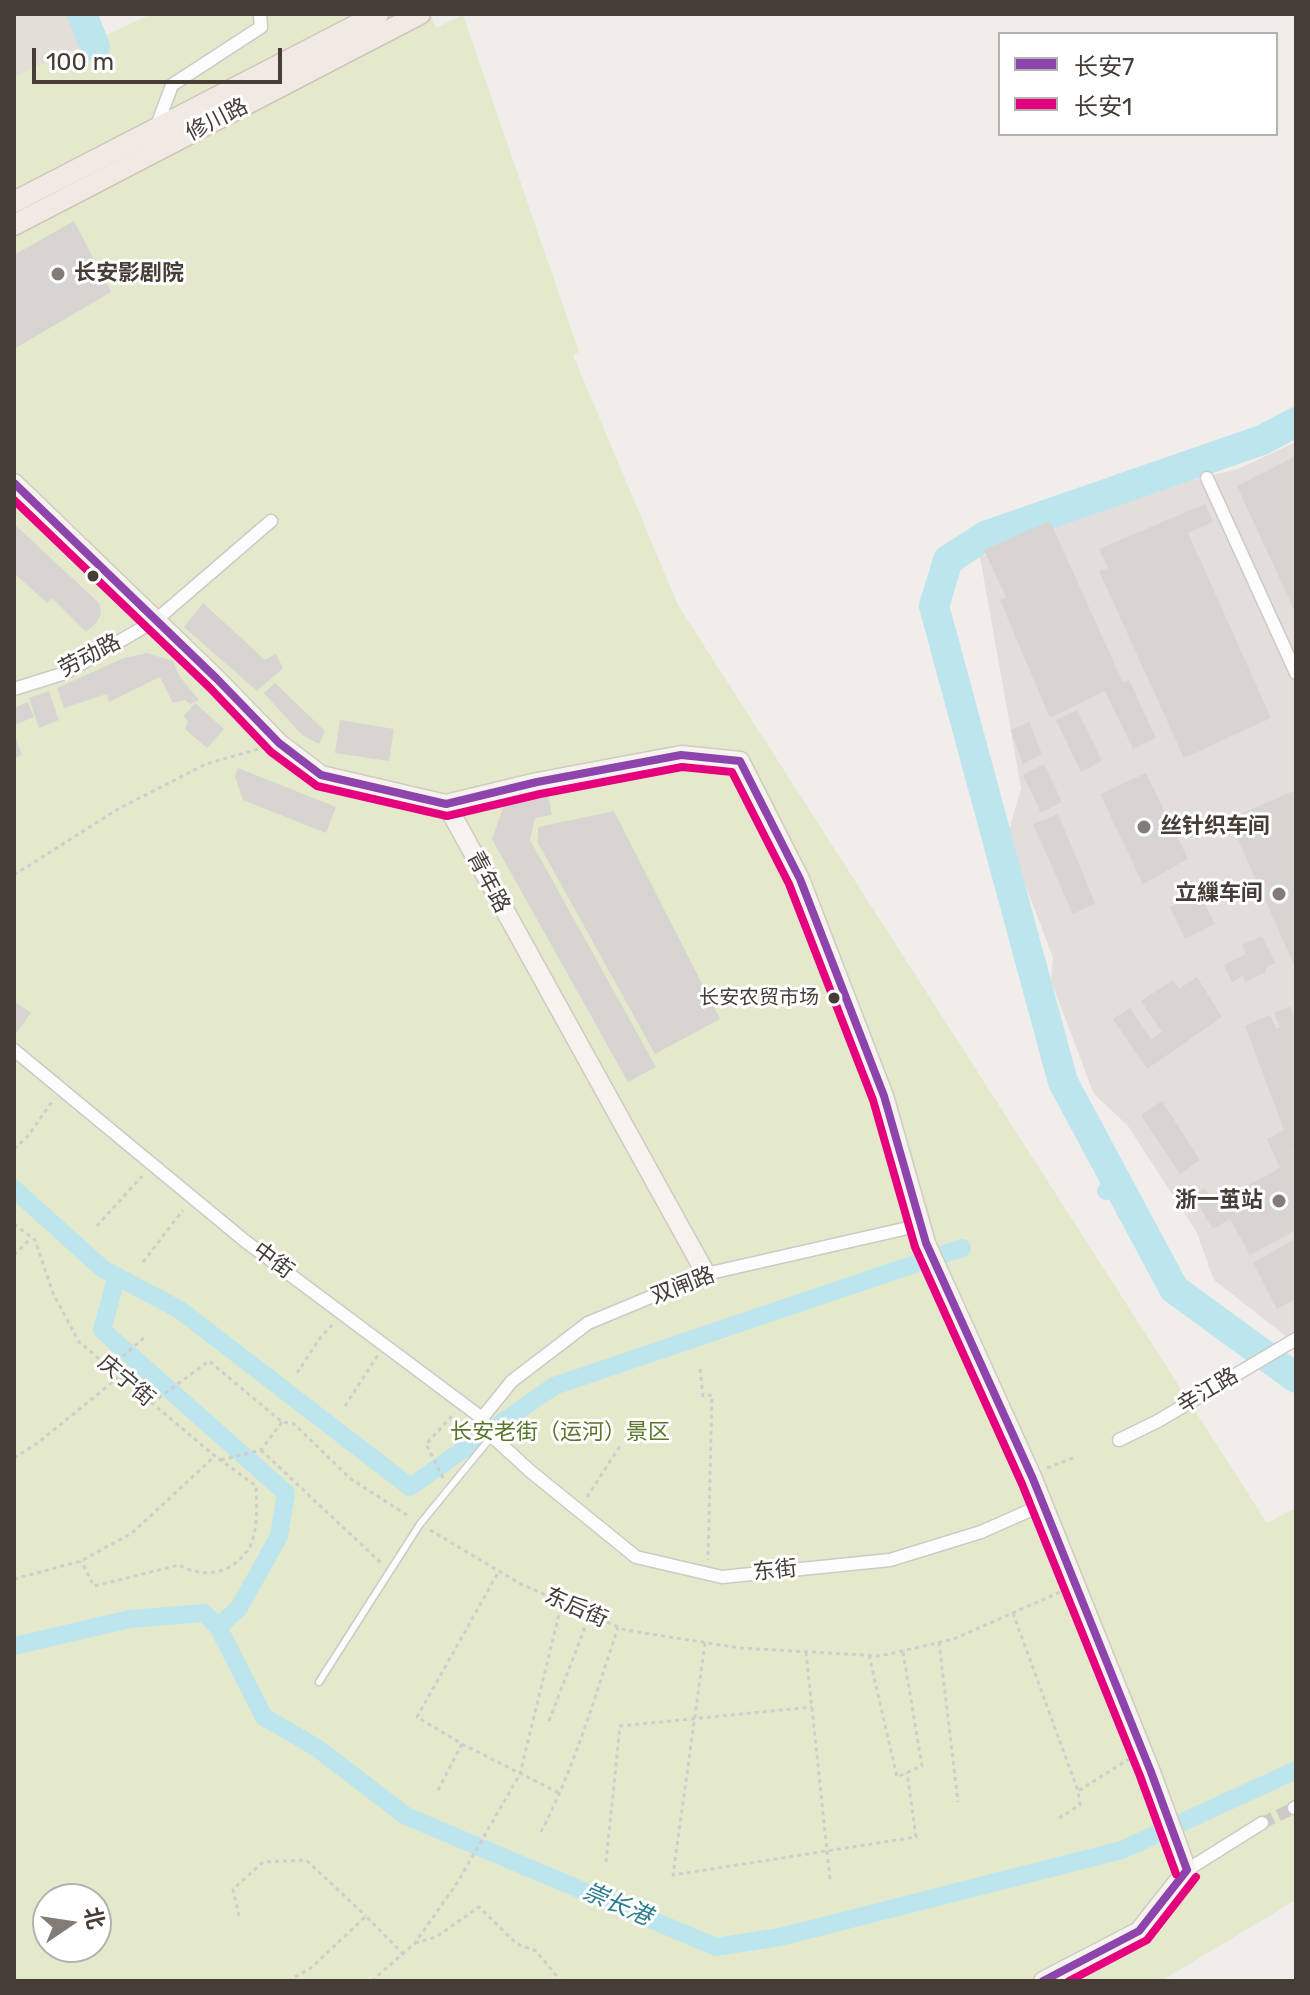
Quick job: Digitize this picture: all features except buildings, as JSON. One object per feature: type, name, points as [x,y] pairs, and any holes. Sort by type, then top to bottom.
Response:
[{"type":"main road","name":"修川路","points":[[14,202],[378,14]]},
{"type":"main road","name":"修川路","points":[[14,225],[420,14]]},
{"type":"street","points":[[154,131],[172,85],[261,27],[260,14]]},
{"type":"street","points":[[1207,478],[1296,673]]},
{"type":"street","points":[[14,483],[279,743],[321,775],[446,804],[537,782],[681,755],[740,761],[805,893],[884,1096],[924,1234],[1042,1505],[1142,1750],[1185,1866]]},
{"type":"street","name":"劳动路","points":[[14,689],[65,673],[156,620],[271,521]]},
{"type":"street","name":"青年路","points":[[446,804],[706,1274]]},
{"type":"street","name":"中街","points":[[14,1050],[245,1241],[483,1420],[491,1435],[530,1471]]},
{"type":"street","name":"双闸路","points":[[483,1420],[512,1381],[588,1323],[706,1274],[924,1234]]},
{"type":"street","name":"辛江路","points":[[1119,1440],[1158,1421],[1296,1339]]},
{"type":"street","name":"东街","points":[[530,1471],[636,1557],[722,1577],[890,1560],[981,1532],[1042,1505]]},
{"type":"street","points":[[1043,1981],[1139,1931],[1185,1866],[1262,1823]]},
{"type":"lane","points":[[319,1682],[420,1524],[491,1435]]},
{"type":"path","points":[[14,875],[118,809],[206,764],[279,743]]},
{"type":"path","points":[[14,1149],[27,1137],[61,1089]]},
{"type":"path","points":[[97,1226],[153,1164]]},
{"type":"path","points":[[143,1262],[193,1198]]},
{"type":"path","name":"庆宁街","points":[[14,1224],[35,1240],[53,1293],[79,1342],[215,1456],[256,1486],[257,1507],[250,1546],[236,1564],[218,1573],[194,1573],[179,1565],[94,1586],[81,1561]]},
{"type":"path","points":[[14,1255],[31,1238]]},
{"type":"path","points":[[297,1373],[320,1338],[342,1314]]},
{"type":"path","points":[[110,1367],[147,1335]]},
{"type":"path","points":[[345,1406],[385,1345]]},
{"type":"path","name":"东后街","points":[[152,1403],[209,1361],[282,1422],[294,1424],[351,1479],[420,1524],[519,1583],[618,1627],[740,1648],[880,1656],[954,1639],[1075,1585]]},
{"type":"path","points":[[700,1369],[703,1396],[712,1395],[707,1573]]},
{"type":"path","points":[[14,1458],[39,1442],[120,1376]]},
{"type":"path","points":[[448,1488],[426,1444],[463,1404]]},
{"type":"path","points":[[221,1460],[261,1450],[282,1422]]},
{"type":"path","points":[[578,1510],[620,1446]]},
{"type":"path","points":[[261,1450],[390,1571]]},
{"type":"path","points":[[14,1579],[81,1561],[132,1533],[215,1456]]},
{"type":"path","points":[[1029,1475],[1073,1458]]},
{"type":"path","points":[[499,1571],[417,1717],[462,1744],[561,1794]]},
{"type":"path","points":[[372,1981],[415,1943],[457,1883],[520,1774],[562,1602]]},
{"type":"path","points":[[1013,1613],[1078,1791],[1080,1805],[1059,1818]]},
{"type":"path","points":[[549,1721],[590,1614]]},
{"type":"path","points":[[541,1832],[576,1756],[618,1627]]},
{"type":"path","points":[[939,1642],[958,1802]]},
{"type":"path","points":[[705,1643],[673,1875],[916,1837],[907,1773]]},
{"type":"path","points":[[869,1655],[897,1777],[922,1766],[903,1651]]},
{"type":"path","points":[[806,1652],[830,1879]]},
{"type":"path","points":[[606,1862],[620,1726],[812,1707]]},
{"type":"path","points":[[438,1790],[462,1744]]},
{"type":"path","points":[[1078,1791],[1142,1750]]},
{"type":"path","points":[[239,1916],[233,1889],[263,1862],[306,1860],[403,1954]]},
{"type":"path","points":[[415,1943],[436,1937],[479,1907],[517,1944],[536,1951],[561,1981]]},
{"type":"path","points":[[288,1981],[311,1968],[366,1916]]},
{"type":"shaded area","points":[[14,14],[71,14],[129,127],[14,187]]},
{"type":"shaded area","points":[[1296,442],[1296,1344],[1214,1280],[1196,1231],[1128,1126],[1094,1094],[1051,981],[1053,957],[1007,837],[1021,788],[980,557],[1092,505],[1238,469]]},
{"type":"green space","name":"长安老街（运河）景区","points":[[152,14],[430,14],[436,28],[463,15],[579,352],[573,355],[678,605],[1267,1523],[1296,1508],[1296,1900],[1161,1981],[14,1981],[14,77]]},
{"type":"waterway","points":[[82,14],[95,47]]},
{"type":"waterway","points":[[1296,422],[1262,440],[985,536],[948,560],[934,606],[1063,1082],[1174,1289],[1296,1378]]},
{"type":"waterway","points":[[1106,1191],[1118,1185]]},
{"type":"waterway","points":[[14,1189],[103,1269],[180,1310],[410,1487],[554,1386],[962,1248]]},
{"type":"waterway","points":[[116,1279],[102,1330],[286,1493],[279,1536],[239,1608],[218,1627]]},
{"type":"waterway","name":"崇长港","points":[[14,1646],[130,1619],[204,1613],[218,1627],[264,1717],[317,1748],[406,1816],[716,1947],[780,1937],[1122,1850],[1296,1770]]},
{"type":"tunnel","points":[[1262,1823],[1294,1808]]},
{"type":"transit line","name":"长安7","points":[[14,483],[279,743],[321,775],[446,804],[537,782],[681,755],[740,761],[800,879],[884,1096],[926,1243],[1033,1479],[1151,1772],[1187,1870]]},
{"type":"transit line","name":"长安1","points":[[14,500],[209,687],[271,752],[317,786],[447,816],[540,794],[682,767],[732,772],[789,884],[873,1100],[915,1247],[1022,1484],[1140,1776],[1176,1874]]},
{"type":"transit line","name":"长安7","points":[[1043,1981],[1139,1931],[1187,1870]]},
{"type":"transit line","name":"长安1","points":[[1069,1981],[1147,1940],[1196,1877]]},
{"type":"place","name":"长安影剧院","points":[[58,274]]},
{"type":"place","name":"丝针织车间","points":[[1144,827]]},
{"type":"place","name":"立繅车间","points":[[1279,894]]},
{"type":"place","name":"长安农贸市场","points":[[834,998]]},
{"type":"place","name":"浙一茧站","points":[[1279,1201]]}]
